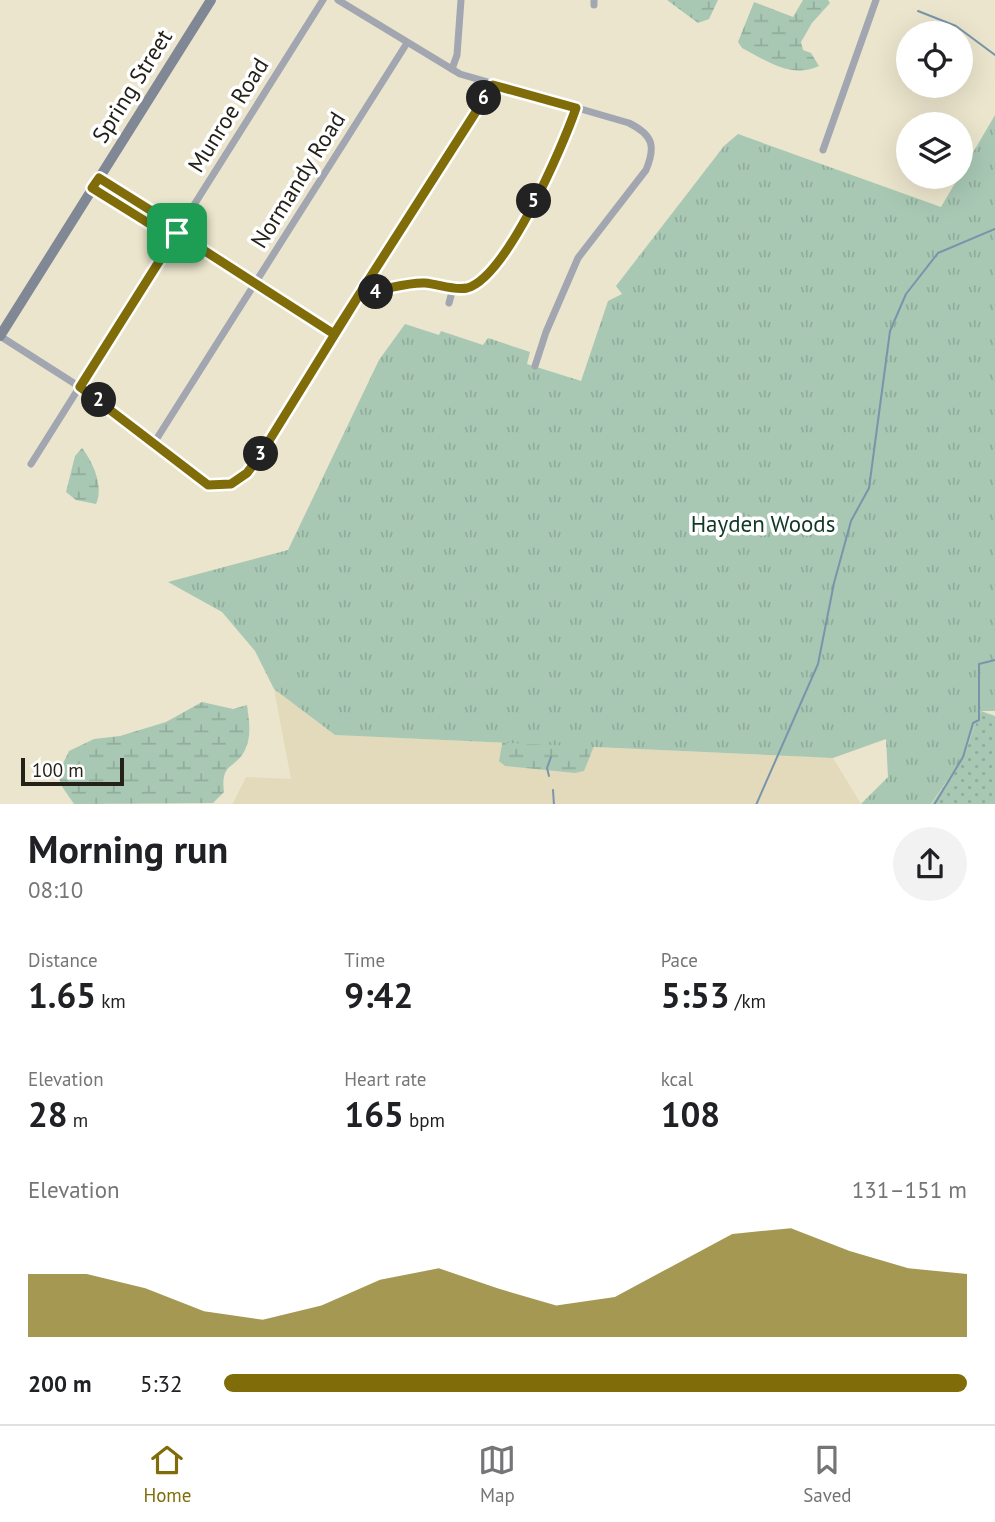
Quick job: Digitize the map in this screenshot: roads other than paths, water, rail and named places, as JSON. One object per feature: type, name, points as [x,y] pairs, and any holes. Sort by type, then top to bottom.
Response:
[{"type":"main road","name":"Spring Street","points":[[0,336],[211,0]]},
{"type":"street","name":"Munroe Road","points":[[31,464],[323,0]]},
{"type":"street","points":[[338,0],[452,69],[493,85],[638,128],[652,140],[653,154],[646,170],[578,258],[546,332],[535,366]]},
{"type":"street","points":[[452,69],[457,55],[461,0]]},
{"type":"street","points":[[823,150],[876,0]]},
{"type":"street","name":"Normandy Road","points":[[154,443],[407,43]]},
{"type":"street","points":[[0,336],[80,387],[208,485],[231,484],[247,473],[259,457],[493,85]]},
{"type":"street","points":[[361,292],[421,283],[453,288],[470,287],[483,280],[499,262],[565,139],[576,108]]},
{"type":"street","points":[[99,178],[158,215],[177,233],[334,334]]},
{"type":"street","points":[[92,188],[158,229],[177,233]]},
{"type":"street","points":[[449,303],[453,288]]},
{"type":"waterway","points":[[918,11],[956,26],[995,55]]},
{"type":"waterway","points":[[756,804],[818,664],[834,583],[851,521],[869,488],[890,331],[906,294],[938,253],[995,229]]},
{"type":"waterway","points":[[935,804],[963,757],[973,723],[979,720],[979,664],[995,660]]},
{"type":"waterway","points":[[549,776],[547,768],[551,757]]},
{"type":"waterway","points":[[553,790],[554,804]]},
{"type":"park label","name":"Hayden Woods","points":[[763,524]]}]
